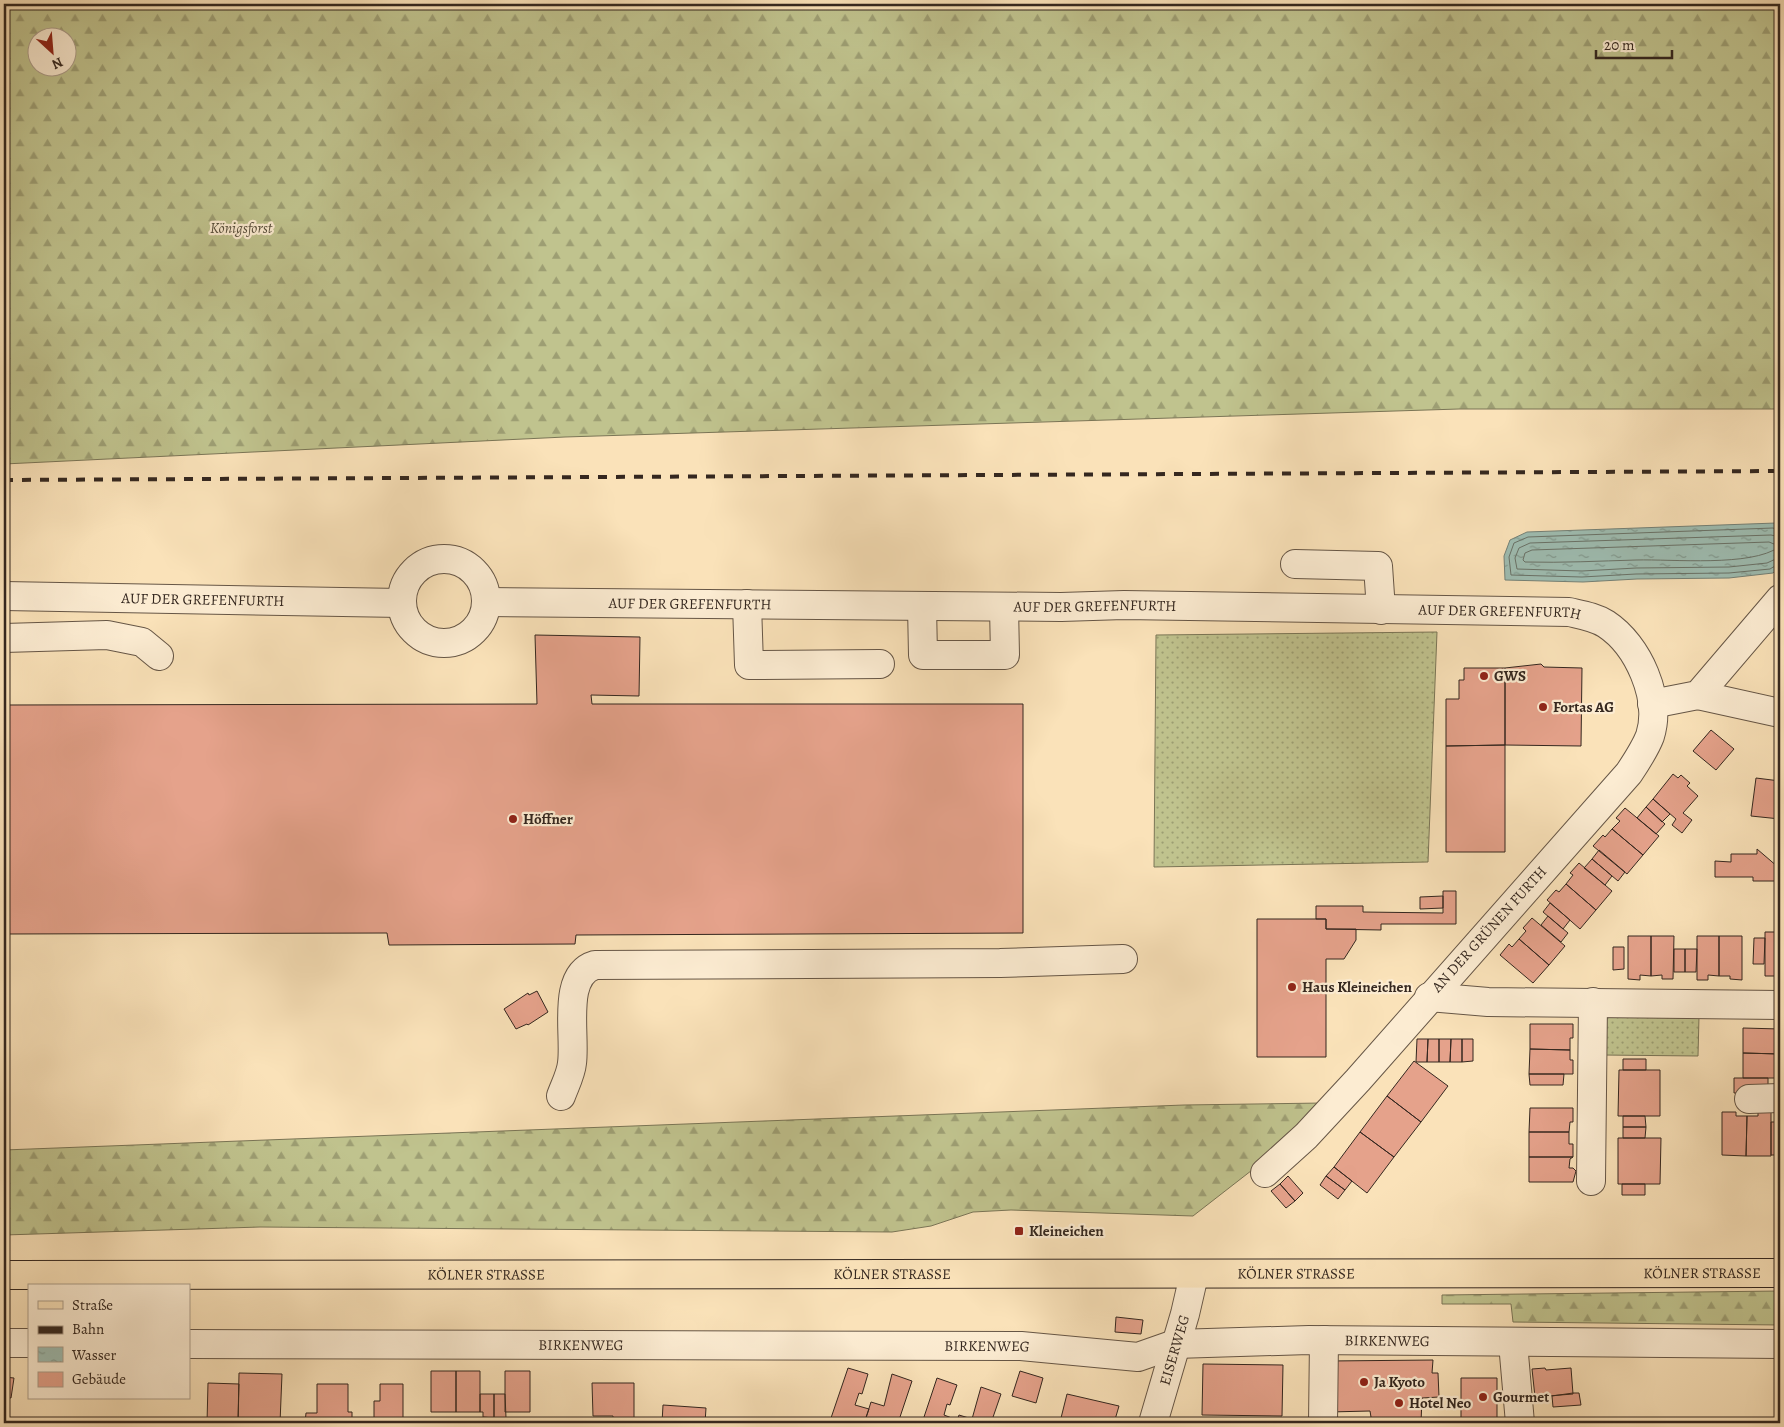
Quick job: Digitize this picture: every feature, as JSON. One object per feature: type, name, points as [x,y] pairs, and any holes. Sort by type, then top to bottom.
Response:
[{"type":"main road","name":"KÖLNER STRASSE","points":[[4,1275],[1780,1273]]},
{"type":"street","points":[[444,558],[457,560],[474,572],[484,589],[486,602],[483,615],[472,631],[456,641],[442,643],[429,640],[418,634],[404,614],[401,602],[406,583],[418,567],[430,561],[444,558]]},
{"type":"street","points":[[1295,564],[1378,566],[1381,610]]},
{"type":"street","name":"AUF DER GREFENFURTH","points":[[4,596],[401,602]]},
{"type":"street","points":[[1698,695],[1780,599]]},
{"type":"street","name":"AUF DER GREFENFURTH","points":[[486,602],[1004,607],[1124,605],[1569,612],[1590,616],[1606,624],[1623,638],[1638,662],[1649,686],[1652,704]]},
{"type":"street","points":[[747,604],[749,665],[880,664]]},
{"type":"street","points":[[922,606],[923,655],[1005,655],[1004,607]]},
{"type":"street","points":[[4,638],[107,635],[142,642],[159,656]]},
{"type":"street","points":[[1652,704],[1698,695],[1780,713]]},
{"type":"street","name":"AN DER GRÜNEN FURTH","points":[[1265,1173],[1306,1136],[1358,1080],[1429,997],[1629,773],[1641,754],[1650,734],[1652,704]]},
{"type":"street","points":[[561,1096],[572,1065],[574,985],[588,967],[603,964],[1000,963],[1123,959]]},
{"type":"street","points":[[1429,997],[1488,1002],[1780,1005]]},
{"type":"street","points":[[1592,1182],[1593,1002]]},
{"type":"street","points":[[1749,1099],[1780,1098]]},
{"type":"street","name":"EISERWEG","points":[[1153,1423],[1185,1314],[1194,1275]]},
{"type":"street","points":[[1323,1423],[1324,1340]]},
{"type":"street","name":"BIRKENWEG","points":[[190,1344],[1021,1346],[1138,1358],[1175,1344],[1324,1340],[1780,1344]]},
{"type":"street","points":[[4,1343],[28,1343]]},
{"type":"street","points":[[1513,1343],[1520,1423]]},
{"type":"green space","name":"Königsforst","points":[[4,4],[1780,4],[1780,409],[1459,409],[565,437],[4,464]]},
{"type":"green space","points":[[1437,632],[1428,862],[1154,867],[1156,635]]},
{"type":"green space","points":[[1609,1017],[1699,1017],[1698,1056],[1602,1055],[1602,1025]]},
{"type":"green space","points":[[1323,1103],[1256,1167],[1193,1216],[1011,1210],[973,1212],[931,1226],[892,1232],[260,1227],[4,1235],[4,1150],[1184,1105]]},
{"type":"green space","points":[[1780,1291],[1780,1325],[1513,1322],[1511,1304],[1442,1304],[1442,1295]]},
{"type":"water","points":[[1776,523],[1780,527],[1780,566],[1773,573],[1729,578],[1637,579],[1583,582],[1505,580],[1504,556],[1510,540],[1527,532]]},
{"type":"building","name":"Höffner","points":[[535,635],[640,637],[639,696],[591,695],[592,704],[1023,704],[1023,933],[576,935],[575,944],[389,945],[387,933],[4,934],[4,705],[537,704]]},
{"type":"building","name":"Fortas AG","points":[[1541,664],[1544,667],[1582,668],[1581,746],[1505,745],[1505,668]]},
{"type":"building","points":[[1464,668],[1505,668],[1505,745],[1446,746],[1446,699],[1459,699],[1459,680],[1464,680]]},
{"type":"building","points":[[1711,730],[1734,749],[1716,770],[1693,751]]},
{"type":"building","points":[[1505,745],[1505,852],[1446,852],[1446,746]]},
{"type":"building","points":[[1673,774],[1678,778],[1681,775],[1690,783],[1687,786],[1698,796],[1683,813],[1692,820],[1682,833],[1672,825],[1676,819],[1653,799]]},
{"type":"building","points":[[1756,778],[1780,781],[1780,819],[1751,816]]},
{"type":"building","points":[[1653,799],[1670,814],[1662,822],[1646,807]]},
{"type":"building","points":[[1646,807],[1665,824],[1656,834],[1637,818]]},
{"type":"building","points":[[1625,808],[1659,836],[1643,855],[1612,829],[1620,821],[1616,818]]},
{"type":"building","points":[[1612,829],[1643,855],[1627,874],[1593,846],[1603,835],[1605,837]]},
{"type":"building","points":[[1757,849],[1778,867],[1777,881],[1753,881],[1753,877],[1715,877],[1715,861],[1731,862],[1731,854],[1757,854]]},
{"type":"building","points":[[1599,850],[1625,872],[1618,881],[1592,859]]},
{"type":"building","points":[[1592,859],[1612,876],[1605,885],[1584,868]]},
{"type":"building","points":[[1579,863],[1612,891],[1596,910],[1566,884],[1573,875],[1570,873]]},
{"type":"building","points":[[1566,884],[1596,910],[1580,929],[1547,900],[1556,890],[1559,892]]},
{"type":"building","points":[[1443,891],[1456,891],[1456,924],[1381,924],[1381,930],[1326,929],[1326,919],[1316,919],[1316,906],[1363,906],[1363,912],[1443,913]]},
{"type":"building","points":[[1443,896],[1443,908],[1420,909],[1420,897]]},
{"type":"building","points":[[1550,903],[1570,920],[1563,929],[1543,912]]},
{"type":"building","points":[[1548,916],[1568,933],[1561,942],[1541,925]]},
{"type":"building","points":[[1532,918],[1565,946],[1549,965],[1519,939],[1526,931],[1523,928]]},
{"type":"building","name":"Haus Kleineichen","points":[[1257,919],[1326,919],[1326,929],[1356,929],[1356,940],[1344,959],[1326,959],[1326,1057],[1257,1057]]},
{"type":"building","points":[[1765,932],[1780,932],[1780,976],[1765,976]]},
{"type":"building","points":[[1628,936],[1651,936],[1651,976],[1640,975],[1640,980],[1628,979]]},
{"type":"building","points":[[1651,936],[1674,936],[1673,979],[1662,979],[1662,975],[1651,976]]},
{"type":"building","points":[[1697,936],[1719,936],[1719,976],[1708,975],[1708,980],[1697,980]]},
{"type":"building","points":[[1719,936],[1742,936],[1742,980],[1730,979],[1730,976],[1719,976]]},
{"type":"building","points":[[1754,938],[1765,938],[1764,964],[1753,964]]},
{"type":"building","points":[[1519,939],[1549,965],[1533,983],[1500,955],[1509,944],[1512,947]]},
{"type":"building","points":[[1613,947],[1624,947],[1624,969],[1613,970]]},
{"type":"building","points":[[1674,949],[1685,949],[1685,972],[1674,972]]},
{"type":"building","points":[[1685,949],[1697,949],[1696,972],[1685,972]]},
{"type":"building","points":[[537,991],[548,1012],[528,1025],[516,1029],[504,1009],[528,993],[529,995]]},
{"type":"building","points":[[1530,1024],[1573,1024],[1573,1038],[1570,1038],[1570,1050],[1530,1049]]},
{"type":"building","points":[[1743,1028],[1780,1029],[1780,1054],[1743,1053]]},
{"type":"building","points":[[1417,1039],[1428,1039],[1427,1062],[1416,1062]]},
{"type":"building","points":[[1428,1039],[1439,1039],[1439,1062],[1427,1062]]},
{"type":"building","points":[[1439,1039],[1451,1039],[1450,1062],[1439,1062]]},
{"type":"building","points":[[1451,1039],[1462,1039],[1462,1062],[1450,1062]]},
{"type":"building","points":[[1462,1039],[1473,1039],[1473,1061],[1462,1062]]},
{"type":"building","points":[[1530,1049],[1570,1050],[1570,1060],[1573,1060],[1573,1074],[1529,1074]]},
{"type":"building","points":[[1743,1053],[1780,1054],[1780,1078],[1743,1078]]},
{"type":"building","points":[[1623,1059],[1646,1059],[1646,1070],[1623,1070]]},
{"type":"building","points":[[1414,1061],[1448,1086],[1421,1122],[1387,1096]]},
{"type":"building","points":[[1619,1070],[1660,1070],[1660,1116],[1618,1116]]},
{"type":"building","points":[[1529,1074],[1564,1074],[1563,1085],[1530,1085]]},
{"type":"building","points":[[1734,1078],[1768,1078],[1768,1093],[1734,1093]]},
{"type":"building","points":[[1387,1096],[1421,1122],[1394,1157],[1360,1132]]},
{"type":"building","points":[[1530,1108],[1573,1108],[1573,1122],[1570,1122],[1569,1132],[1529,1132]]},
{"type":"building","points":[[1722,1112],[1736,1112],[1736,1116],[1747,1116],[1746,1156],[1722,1155]]},
{"type":"building","points":[[1758,1112],[1771,1112],[1771,1156],[1746,1156],[1747,1116],[1758,1116]]},
{"type":"building","points":[[1623,1116],[1645,1116],[1646,1127],[1623,1127]]},
{"type":"building","points":[[1771,1122],[1780,1122],[1780,1155],[1771,1155]]},
{"type":"building","points":[[1623,1127],[1646,1127],[1645,1138],[1623,1138]]},
{"type":"building","points":[[1360,1132],[1394,1157],[1367,1193],[1334,1167]]},
{"type":"building","points":[[1529,1132],[1569,1132],[1569,1144],[1573,1144],[1573,1157],[1529,1157]]},
{"type":"building","points":[[1618,1138],[1661,1138],[1660,1184],[1618,1184]]},
{"type":"building","points":[[1529,1157],[1573,1157],[1570,1159],[1569,1168],[1573,1168],[1576,1171],[1573,1182],[1529,1182]]},
{"type":"building","points":[[1334,1167],[1352,1181],[1345,1190],[1326,1176]]},
{"type":"building","points":[[1288,1176],[1303,1193],[1295,1201],[1280,1184]]},
{"type":"building","points":[[1326,1176],[1345,1190],[1338,1199],[1320,1185]]},
{"type":"building","points":[[1280,1184],[1295,1201],[1286,1208],[1271,1191]]},
{"type":"building","points":[[1622,1184],[1645,1184],[1645,1195],[1622,1195]]},
{"type":"building","points":[[1116,1317],[1143,1320],[1141,1334],[1115,1332]]},
{"type":"building","points":[[1433,1360],[1432,1373],[1438,1373],[1439,1397],[1422,1398],[1421,1423],[1372,1423],[1370,1411],[1329,1412],[1329,1361]]},
{"type":"building","points":[[1203,1364],[1283,1365],[1282,1416],[1202,1415]]},
{"type":"building","points":[[848,1368],[868,1374],[862,1394],[859,1393],[855,1405],[869,1409],[864,1423],[847,1423],[831,1418]]},
{"type":"building","points":[[1545,1368],[1546,1370],[1571,1368],[1573,1394],[1535,1397],[1532,1369]]},
{"type":"building","points":[[431,1371],[456,1371],[456,1412],[431,1412]]},
{"type":"building","points":[[456,1371],[480,1371],[480,1412],[456,1412]]},
{"type":"building","points":[[505,1371],[530,1371],[530,1412],[505,1412]]},
{"type":"building","points":[[1020,1371],[1043,1378],[1036,1403],[1012,1396]]},
{"type":"building","points":[[239,1373],[282,1374],[280,1423],[238,1423]]},
{"type":"building","points":[[892,1374],[912,1381],[898,1423],[872,1423],[865,1421],[871,1402],[884,1406]]},
{"type":"building","points":[[4,1377],[14,1378],[11,1398],[4,1397]]},
{"type":"building","points":[[937,1378],[957,1385],[950,1405],[947,1404],[944,1415],[957,1420],[956,1423],[922,1423]]},
{"type":"building","points":[[1461,1378],[1497,1378],[1497,1423],[1461,1423]]},
{"type":"building","points":[[208,1383],[239,1384],[238,1423],[207,1423]]},
{"type":"building","points":[[592,1383],[634,1383],[634,1422],[613,1422],[613,1416],[593,1416]]},
{"type":"building","points":[[317,1384],[348,1384],[348,1412],[352,1412],[352,1423],[305,1423],[306,1413],[317,1413]]},
{"type":"building","points":[[380,1384],[403,1384],[403,1418],[374,1418],[374,1401],[380,1401]]},
{"type":"building","points":[[981,1387],[1001,1394],[991,1423],[956,1423],[959,1415],[972,1419]]},
{"type":"building","points":[[1579,1393],[1581,1405],[1553,1407],[1552,1396]]},
{"type":"building","points":[[480,1394],[494,1394],[494,1418],[483,1417],[483,1412],[480,1412]]},
{"type":"building","points":[[494,1394],[505,1394],[506,1418],[494,1418]]},
{"type":"building","points":[[1067,1394],[1119,1406],[1114,1423],[1060,1422]]},
{"type":"building","points":[[663,1405],[706,1408],[705,1423],[662,1423]]},
{"type":"railway","points":[[4,480],[1780,471]]},
{"type":"place","name":"GWS","points":[[1484,676]]},
{"type":"place","name":"Fortas AG","points":[[1543,707]]},
{"type":"place","name":"Höffner","points":[[513,819]]},
{"type":"place","name":"Haus Kleineichen","points":[[1292,987]]},
{"type":"place","name":"Kleineichen","points":[[1019,1231]]},
{"type":"place","name":"Ja Kyoto","points":[[1364,1382]]},
{"type":"place","name":"Gourmet","points":[[1483,1397]]},
{"type":"place","name":"Hotel Neo","points":[[1399,1403]]}]
